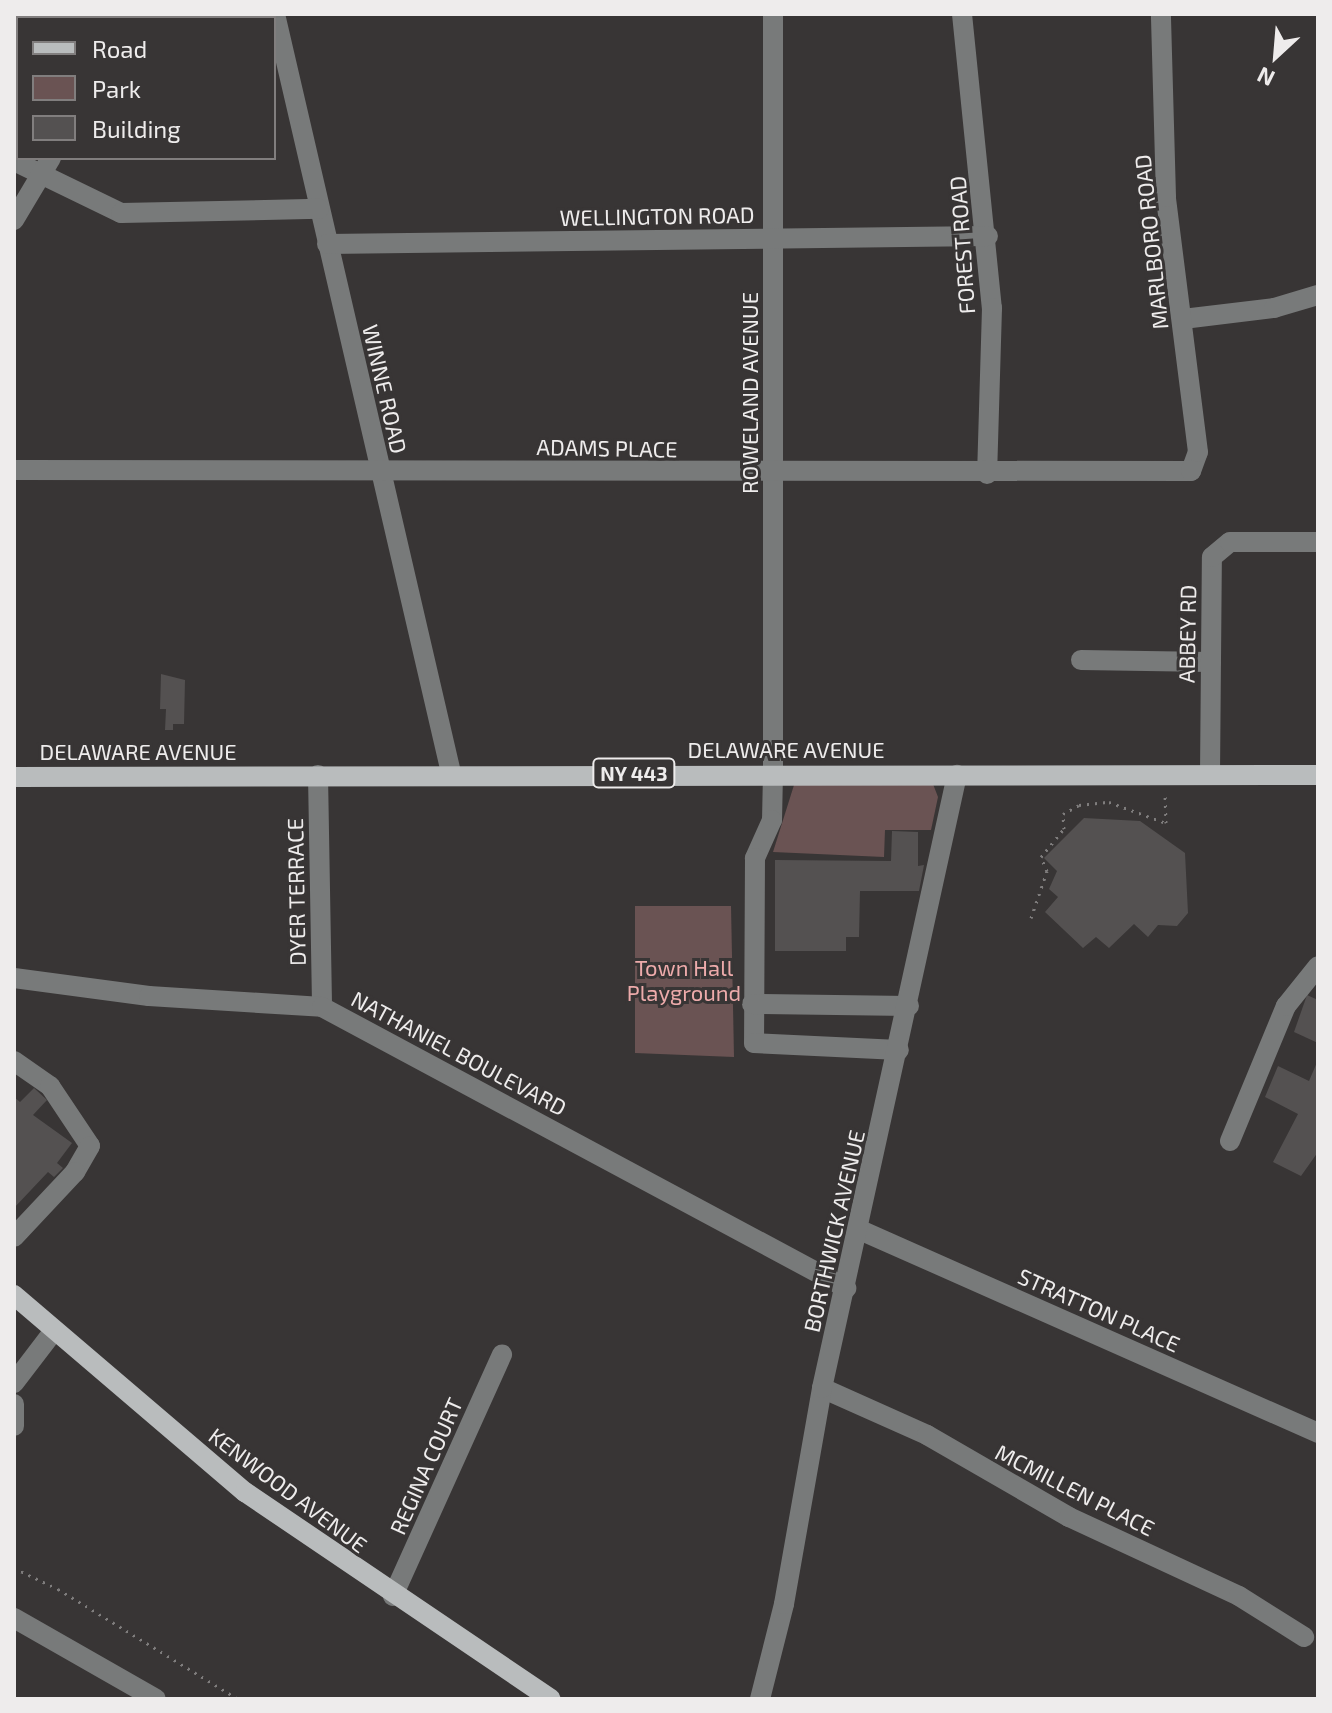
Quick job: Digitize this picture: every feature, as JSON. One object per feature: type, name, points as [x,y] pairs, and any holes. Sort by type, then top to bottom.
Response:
[{"type":"main road","name":"DELAWARE AVENUE","points":[[14,777],[451,773],[1318,775]]},
{"type":"main road","name":"KENWOOD AVENUE","points":[[15,1298],[245,1492],[393,1596],[551,1699]]},
{"type":"street","name":"ROWELAND AVENUE","points":[[773,14],[776,239],[773,773],[772,820],[755,858],[754,1043],[899,1050]]},
{"type":"street","name":"FOREST ROAD","points":[[962,14],[988,236],[992,308],[987,474]]},
{"type":"street","name":"MARLBORO ROAD","points":[[1161,14],[1166,197],[1198,452],[1194,463]]},
{"type":"street","name":"WINNE ROAD","points":[[276,18],[378,469],[451,773]]},
{"type":"street","points":[[14,220],[50,160]]},
{"type":"street","points":[[14,161],[40,178],[121,213],[319,209]]},
{"type":"street","name":"WELLINGTON ROAD","points":[[327,244],[988,236]]},
{"type":"street","points":[[1183,319],[1274,308],[1318,295]]},
{"type":"street","name":"ADAMS PLACE","points":[[14,470],[1181,474],[1194,463]]},
{"type":"street","name":"ABBEY RD","points":[[1210,774],[1212,557],[1230,542],[1318,542]]},
{"type":"street","points":[[1081,660],[1211,662]]},
{"type":"street","name":"DYER TERRACE","points":[[318,775],[322,1007]]},
{"type":"street","name":"BORTHWICK AVENUE","points":[[760,1699],[784,1604],[822,1388],[860,1230],[957,775]]},
{"type":"street","points":[[1230,1141],[1286,1006],[1318,966]]},
{"type":"street","name":"NATHANIEL BOULEVARD","points":[[14,978],[149,996],[322,1007],[846,1288]]},
{"type":"street","points":[[752,1004],[909,1006]]},
{"type":"street","points":[[14,1061],[50,1086],[90,1146],[75,1172],[14,1237]]},
{"type":"street","name":"STRATTON PLACE","points":[[860,1230],[1318,1433]]},
{"type":"street","points":[[14,1383],[53,1332]]},
{"type":"street","name":"REGINA COURT","points":[[393,1596],[502,1355]]},
{"type":"street","name":"MCMILLEN PLACE","points":[[822,1388],[927,1435],[1069,1517],[1239,1596],[1304,1637]]},
{"type":"street","points":[[14,1404],[14,1426]]},
{"type":"street","points":[[14,1618],[156,1699]]},
{"type":"path","points":[[1031,918],[1047,871],[1041,857],[1064,829],[1063,814],[1079,805],[1109,802],[1166,823],[1165,788]]},
{"type":"path","points":[[14,1568],[58,1589],[238,1699]]},
{"type":"green space","points":[[933,784],[938,797],[931,830],[885,830],[884,857],[773,852],[794,785]]},
{"type":"green space","name":"Town Hall Playground","points":[[635,906],[731,906],[734,1057],[635,1053]]},
{"type":"building","points":[[161,674],[185,680],[184,724],[173,724],[173,730],[165,730],[166,709],[160,709]]},
{"type":"building","points":[[1084,818],[1140,821],[1185,853],[1188,913],[1177,926],[1158,925],[1148,937],[1134,924],[1109,948],[1096,937],[1083,948],[1045,912],[1058,897],[1049,889],[1057,871],[1044,858]]},
{"type":"building","points":[[892,831],[918,832],[918,866],[924,865],[919,891],[860,891],[859,937],[846,937],[846,951],[775,951],[775,860],[891,861]]},
{"type":"building","points":[[1307,995],[1318,1000],[1318,1043],[1294,1032]]},
{"type":"building","points":[[1318,1060],[1318,1152],[1301,1176],[1273,1162],[1298,1114],[1265,1097],[1278,1066],[1309,1081]]},
{"type":"building","points":[[34,1088],[47,1100],[33,1115],[72,1143],[57,1163],[63,1168],[54,1177],[48,1172],[14,1208],[14,1097],[20,1102]]}]
